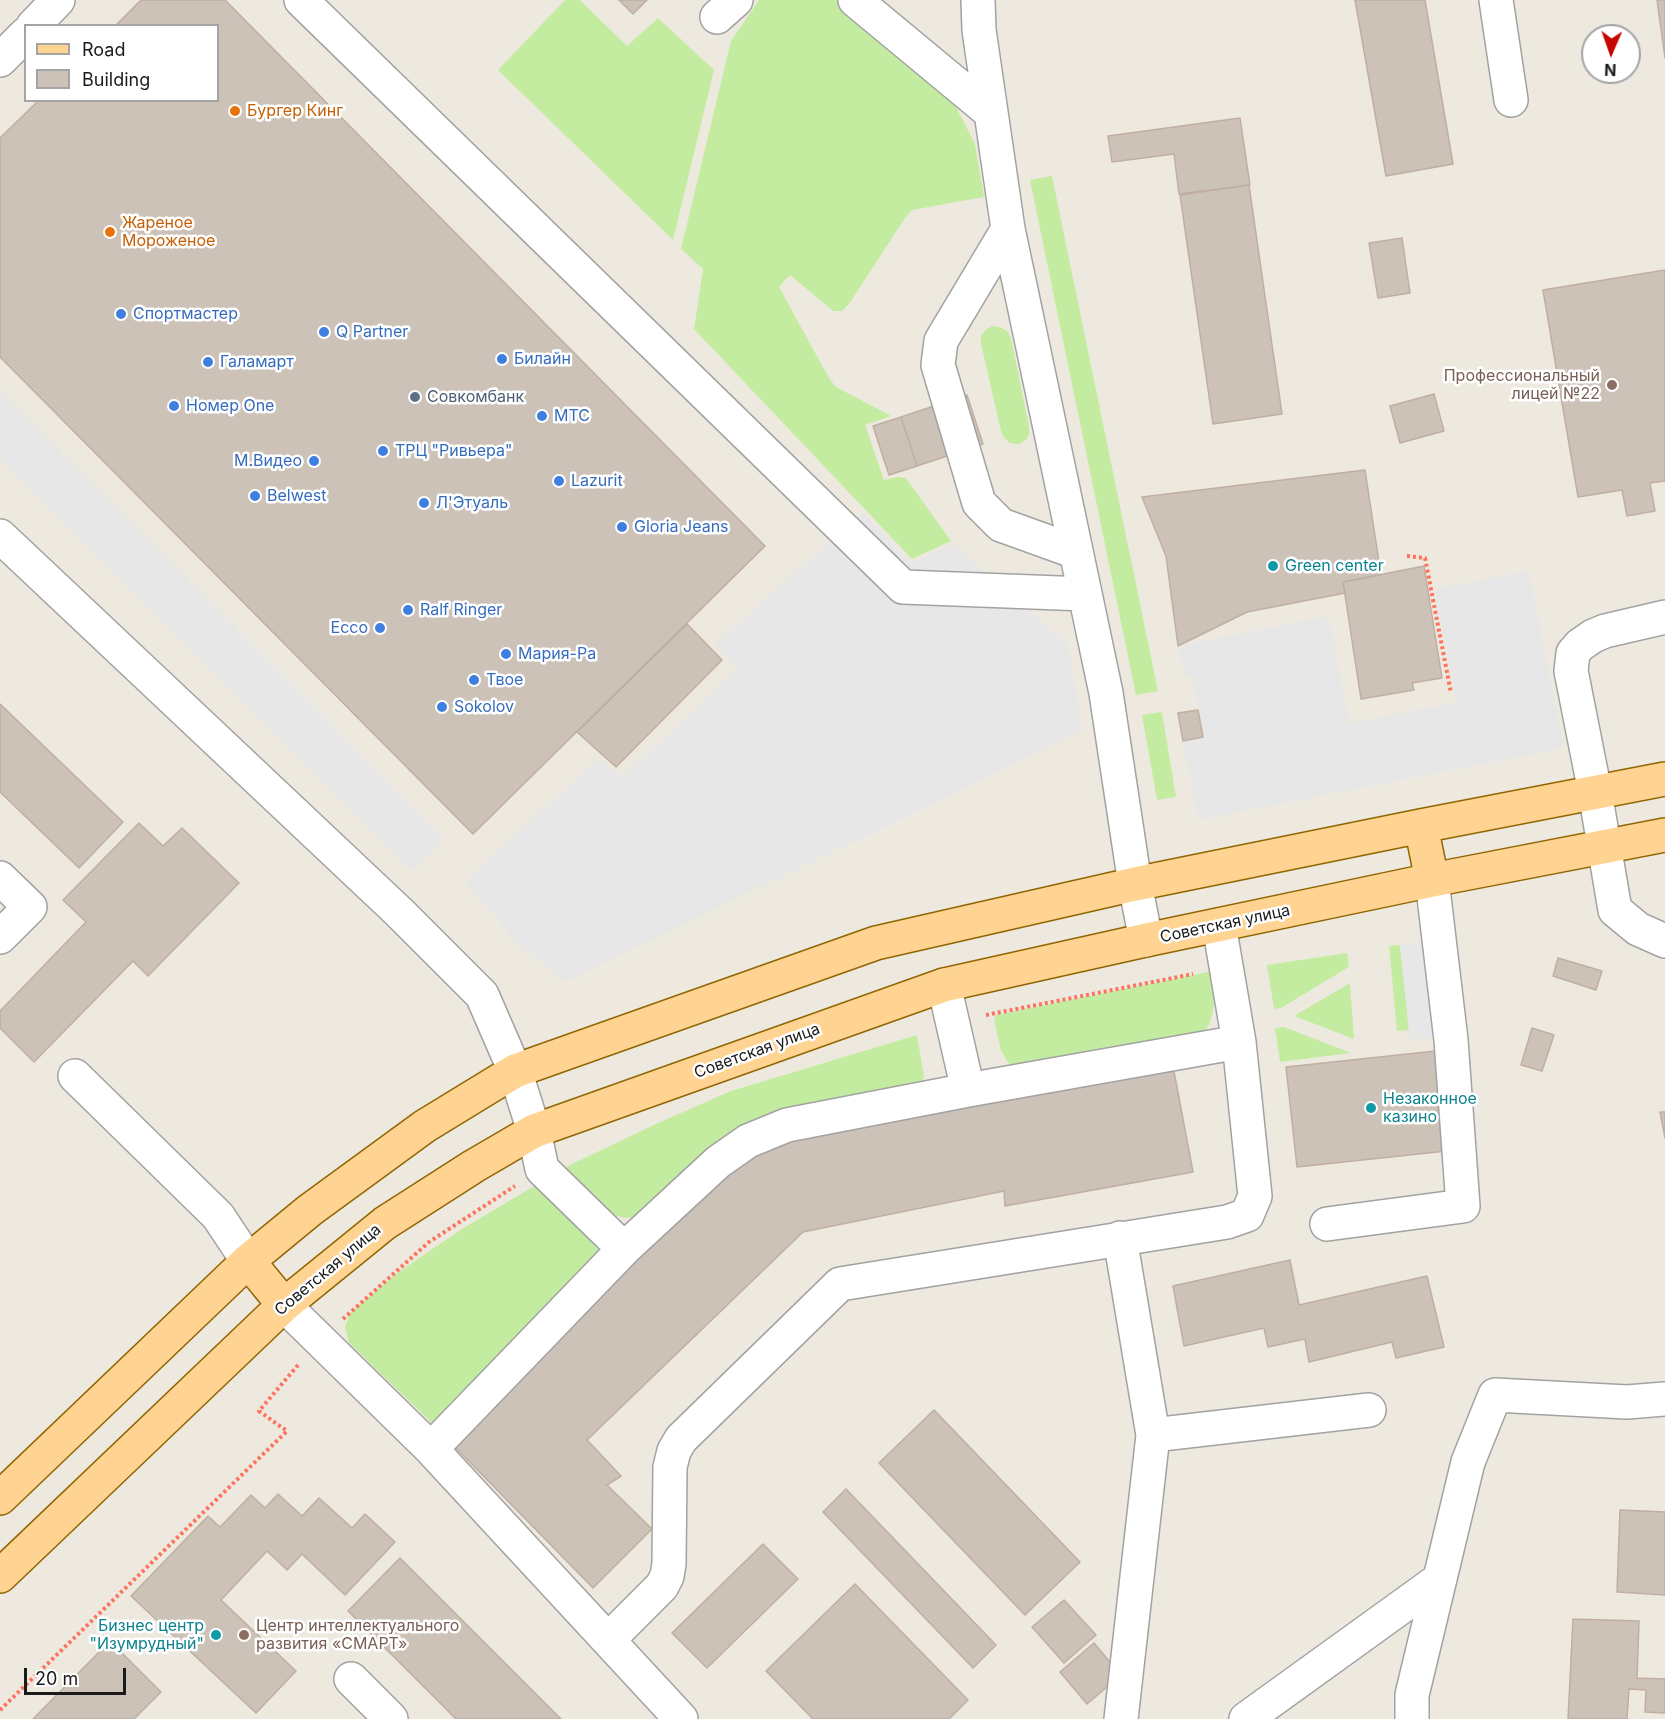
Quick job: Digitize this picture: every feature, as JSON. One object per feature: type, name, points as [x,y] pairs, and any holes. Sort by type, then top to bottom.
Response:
[{"type":"main road","points":[[0,1498],[248,1261],[310,1210],[425,1126],[514,1071],[876,943],[1135,884],[1665,779]]},
{"type":"main road","points":[[1421,826],[1432,880]]},
{"type":"main road","name":"Советская улица","points":[[0,1576],[284,1305],[385,1222],[534,1131],[944,985],[1432,880],[1665,835]]},
{"type":"main road","points":[[248,1261],[284,1305]]},
{"type":"street","points":[[35,24],[58,0]]},
{"type":"street","points":[[301,0],[903,587],[1085,594]]},
{"type":"street","points":[[855,0],[990,112]]},
{"type":"street","points":[[978,0],[979,30],[1008,229],[1106,693],[1135,884],[1146,940]]},
{"type":"street","points":[[1496,0],[1511,100]]},
{"type":"street","points":[[0,60],[24,36]]},
{"type":"street","points":[[1008,229],[941,341],[938,365],[979,503],[1001,525],[1076,552]]},
{"type":"street","points":[[0,536],[399,912],[482,995],[514,1071],[534,1131],[542,1169],[624,1250]]},
{"type":"street","points":[[1665,617],[1593,636],[1573,653],[1570,670],[1595,792],[1615,910],[1638,929],[1665,941]]},
{"type":"street","points":[[0,878],[30,907],[0,937]]},
{"type":"street","points":[[1327,1224],[1463,1206],[1450,1040],[1432,880]]},
{"type":"street","points":[[608,1640],[662,1586],[667,1576],[670,1467],[674,1450],[681,1439],[840,1284],[1227,1222],[1247,1215],[1255,1196],[1239,1042],[1219,925]]},
{"type":"street","points":[[944,985],[968,1090]]},
{"type":"street","points":[[431,1449],[624,1250],[718,1162],[748,1141],[787,1125],[1239,1042]]},
{"type":"street","points":[[75,1076],[218,1216],[248,1261]]},
{"type":"street","points":[[1120,1238],[1153,1435],[1121,1719]]},
{"type":"street","points":[[284,1305],[431,1449],[681,1719]]},
{"type":"street","points":[[1412,1719],[1412,1695],[1468,1462],[1495,1395],[1627,1402],[1665,1399]]},
{"type":"street","points":[[1153,1435],[1369,1410]]},
{"type":"street","points":[[1246,1719],[1440,1579]]},
{"type":"street","points":[[351,1679],[391,1719]]},
{"type":"path","points":[[1407,556],[1425,558],[1450,693]]},
{"type":"path","points":[[0,1710],[287,1431],[260,1411]]},
{"type":"green space","points":[[565,0],[580,0],[627,46],[658,18],[714,70],[673,240],[498,70]]},
{"type":"green space","points":[[759,0],[842,0],[937,79],[956,107],[975,144],[984,197],[912,210],[842,311],[833,311],[790,275],[779,287],[836,387],[891,416],[865,425],[884,480],[897,477],[906,478],[951,541],[912,559],[694,329],[703,269],[681,249],[731,41]]},
{"type":"green space","points":[[1052,176],[1158,691],[1136,695],[1030,180]]},
{"type":"green space","points":[[992,326],[1007,331],[1011,338],[1029,426],[1026,440],[1019,444],[1010,443],[1001,431],[981,344],[981,336]]},
{"type":"green space","points":[[1162,712],[1176,797],[1157,800],[1142,715]]},
{"type":"green space","points":[[1400,945],[1409,1030],[1397,1031],[1389,946]]},
{"type":"green space","points":[[1347,953],[1349,967],[1281,1008],[1274,1009],[1267,965]]},
{"type":"green space","points":[[1208,972],[1213,976],[1215,1000],[1210,1023],[1201,1037],[1022,1073],[1009,1064],[1001,1051],[994,1020],[996,1015]]},
{"type":"green space","points":[[1350,983],[1354,1039],[1294,1016]]},
{"type":"green space","points":[[1284,1027],[1351,1053],[1280,1062],[1275,1028]]},
{"type":"green space","points":[[917,1035],[924,1077],[921,1088],[642,1216],[624,1218],[606,1212],[567,1173],[566,1168],[570,1165],[731,1091]]},
{"type":"green space","points":[[536,1185],[590,1237],[598,1251],[595,1268],[433,1424],[349,1343],[345,1327],[350,1313],[397,1273],[462,1229]]},
{"type":"shaded area","points":[[0,391],[444,838],[411,871],[0,458]]},
{"type":"shaded area","points":[[863,512],[911,564],[952,544],[1068,644],[1082,731],[565,982],[515,941],[465,881],[598,759],[623,776],[740,667],[714,645]]},
{"type":"shaded area","points":[[1529,571],[1564,748],[1198,820],[1183,741],[1203,736],[1192,676],[1184,677],[1178,646],[1329,616],[1349,723],[1456,703],[1434,589]]},
{"type":"shaded area","points":[[1433,941],[1443,1036],[1410,1040],[1400,945]]},
{"type":"building","name":"ТРЦ \"Ривьера\"","points":[[141,0],[225,0],[765,546],[473,834],[0,357],[0,138],[37,102],[219,102],[219,24],[117,24]]},
{"type":"building","points":[[619,0],[647,0],[633,14]]},
{"type":"building","points":[[1355,0],[1425,0],[1453,164],[1386,176]]},
{"type":"building","points":[[1657,0],[1665,0],[1665,58]]},
{"type":"building","points":[[1240,118],[1250,185],[1179,194],[1174,154],[1112,162],[1108,136]]},
{"type":"building","points":[[1249,185],[1282,414],[1213,424],[1180,195]]},
{"type":"building","points":[[1402,238],[1410,293],[1378,298],[1369,243]]},
{"type":"building","name":"Профессиональный лицей №22","points":[[1665,270],[1665,481],[1650,483],[1655,511],[1627,516],[1622,490],[1578,497],[1543,290]]},
{"type":"building","points":[[1434,394],[1444,431],[1400,443],[1390,406]]},
{"type":"building","points":[[967,395],[983,444],[917,466],[901,417]]},
{"type":"building","points":[[901,417],[917,466],[889,475],[873,426]]},
{"type":"building","name":"Green center","points":[[1365,470],[1381,575],[1343,582],[1345,593],[1247,612],[1178,646],[1166,556],[1142,497]]},
{"type":"building","points":[[1424,566],[1442,678],[1412,683],[1414,690],[1361,699],[1343,582]]},
{"type":"building","points":[[687,624],[722,660],[616,767],[577,732]]},
{"type":"building","points":[[0,704],[123,822],[79,868],[0,792]]},
{"type":"building","points":[[1198,710],[1203,737],[1183,741],[1178,713]]},
{"type":"building","points":[[139,823],[163,846],[182,828],[239,883],[148,976],[133,961],[34,1062],[0,1028],[0,1011],[86,922],[63,900]]},
{"type":"building","points":[[1558,958],[1602,971],[1596,990],[1553,976]]},
{"type":"building","points":[[1532,1028],[1554,1035],[1542,1071],[1521,1065]]},
{"type":"building","name":"Незаконное казино","points":[[1445,1050],[1456,1150],[1297,1167],[1286,1067]]},
{"type":"building","points":[[1173,1066],[1193,1172],[1005,1206],[1004,1191],[803,1232],[587,1440],[621,1476],[607,1485],[652,1529],[593,1588],[452,1444],[729,1167],[780,1137]]},
{"type":"building","points":[[1660,1112],[1665,1112],[1665,1138]]},
{"type":"building","points":[[1290,1260],[1299,1305],[1427,1276],[1444,1347],[1396,1358],[1392,1342],[1309,1362],[1305,1339],[1268,1347],[1264,1328],[1184,1346],[1173,1286]]},
{"type":"building","points":[[934,1410],[1080,1562],[1025,1615],[879,1463]]},
{"type":"building","points":[[846,1489],[996,1645],[973,1668],[823,1512]]},
{"type":"building","name":"Бизнес центр \"Изумрудный\"","points":[[278,1494],[302,1516],[319,1498],[352,1528],[365,1514],[395,1542],[345,1595],[302,1554],[287,1570],[267,1551],[221,1600],[296,1671],[256,1713],[131,1596],[208,1516],[220,1527],[251,1495],[265,1508]]},
{"type":"building","points":[[1620,1510],[1665,1512],[1665,1595],[1617,1592]]},
{"type":"building","points":[[763,1544],[798,1579],[707,1668],[672,1633]]},
{"type":"building","points":[[400,1558],[561,1719],[456,1719],[348,1611]]},
{"type":"building","points":[[855,1584],[968,1700],[949,1719],[813,1719],[766,1671]]},
{"type":"building","points":[[1064,1600],[1096,1635],[1064,1663],[1032,1627]]},
{"type":"building","points":[[1573,1619],[1639,1621],[1637,1678],[1665,1679],[1665,1713],[1645,1712],[1646,1690],[1629,1689],[1627,1719],[1568,1719]]},
{"type":"building","points":[[110,1641],[161,1692],[134,1719],[33,1719]]},
{"type":"building","points":[[1094,1643],[1121,1675],[1087,1704],[1060,1672]]},
{"type":"place","name":"Бургер Кинг","points":[[235,111]]},
{"type":"place","name":"Жареное Мороженое","points":[[110,232]]},
{"type":"place","name":"Спортмастер","points":[[121,314]]},
{"type":"place","name":"Q Partner","points":[[324,332]]},
{"type":"place","name":"Билайн","points":[[502,359]]},
{"type":"place","name":"Галамарт","points":[[208,362]]},
{"type":"place","name":"Профессиональный лицей №22","points":[[1612,385]]},
{"type":"place","name":"Совкомбанк","points":[[415,397]]},
{"type":"place","name":"Номер One","points":[[174,406]]},
{"type":"place","name":"МТС","points":[[542,416]]},
{"type":"place","name":"ТРЦ \"Ривьера\"","points":[[383,451]]},
{"type":"place","name":"М.Видео","points":[[314,461]]},
{"type":"place","name":"Lazurit","points":[[559,481]]},
{"type":"place","name":"Belwest","points":[[255,496]]},
{"type":"place","name":"Л'Этуаль","points":[[424,503]]},
{"type":"place","name":"Gloria Jeans","points":[[622,527]]},
{"type":"place","name":"Green center","points":[[1273,566]]},
{"type":"place","name":"Ralf Ringer","points":[[408,610]]},
{"type":"place","name":"Ecco","points":[[380,628]]},
{"type":"place","name":"Мария-Ра","points":[[506,654]]},
{"type":"place","name":"Твое","points":[[474,680]]},
{"type":"place","name":"Sokolov","points":[[442,707]]},
{"type":"place","name":"Незаконное казино","points":[[1371,1108]]},
{"type":"place","name":"Бизнес центр \"Изумрудный\"","points":[[216,1635]]},
{"type":"place","name":"Центр интеллектуального развития «СМАРТ»","points":[[244,1635]]}]
